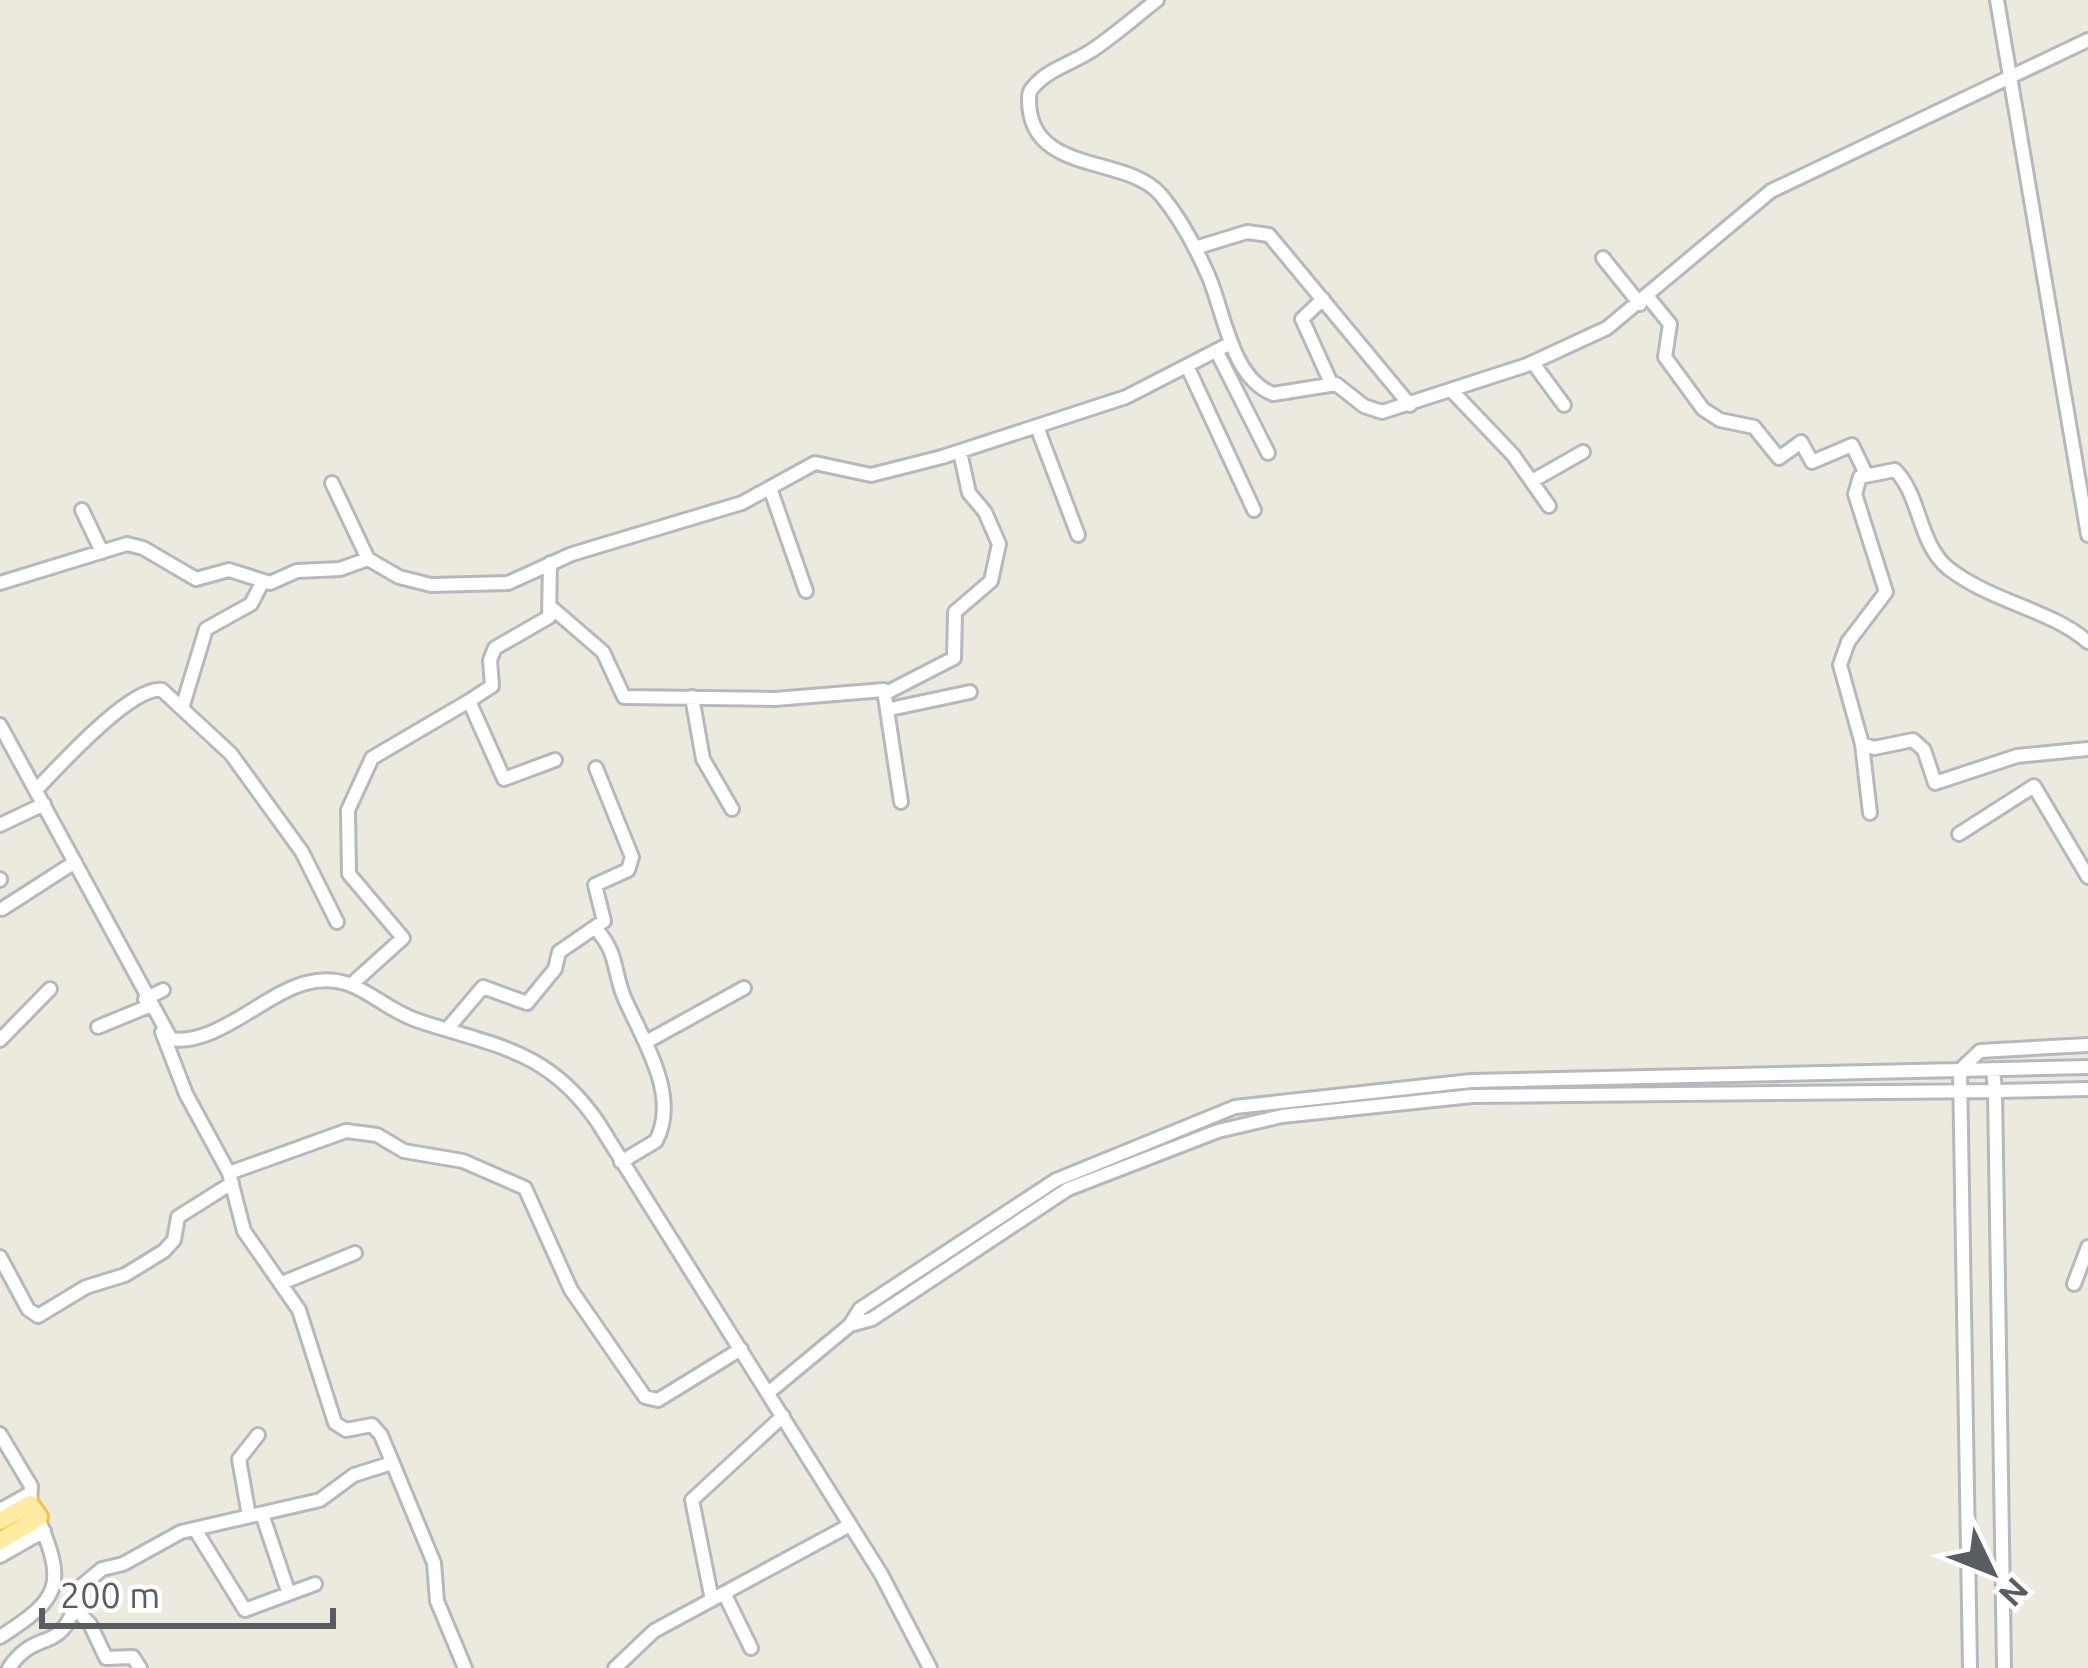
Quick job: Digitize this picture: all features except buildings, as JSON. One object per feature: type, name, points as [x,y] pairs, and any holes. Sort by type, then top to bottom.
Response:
[{"type":"main road","points":[[0,1521],[35,1512]]},
{"type":"main road","points":[[0,1541],[35,1512]]},
{"type":"street","points":[[1157,0],[1107,40],[1037,82],[1028,102],[1041,133],[1062,155],[1141,176],[1160,194],[1196,248],[1231,343],[1268,393],[1331,383]]},
{"type":"street","points":[[1997,0],[2088,536]]},
{"type":"street","points":[[1323,299],[1302,319],[1331,383],[1371,410],[1409,405],[1452,391],[1533,362],[1606,328],[1644,300],[1714,233],[1771,191],[2088,40]]},
{"type":"street","points":[[1196,248],[1259,231],[1269,235],[1409,405]]},
{"type":"street","points":[[1603,258],[1670,325],[1664,351],[1670,367],[1710,415],[1754,427],[1779,458],[1802,442],[1813,462],[1852,445],[1866,474]]},
{"type":"street","points":[[332,483],[368,559],[412,582],[508,583],[550,563],[724,509],[815,463],[871,475],[1037,427],[1126,397],[1231,343]]},
{"type":"street","points":[[1217,352],[1268,453]]},
{"type":"street","points":[[1533,362],[1564,405]]},
{"type":"street","points":[[1188,368],[1254,510]]},
{"type":"street","points":[[1452,391],[1549,506]]},
{"type":"street","points":[[1037,427],[1078,535]]},
{"type":"street","points":[[552,608],[603,652],[624,697],[888,692],[954,658],[956,612],[991,581],[999,544],[985,512],[969,494],[960,452]]},
{"type":"street","points":[[1532,481],[1583,452]]},
{"type":"street","points":[[1870,812],[1862,744],[1840,665],[1848,642],[1886,592],[1855,494],[1855,484],[1866,474],[1889,469],[1900,475],[1932,548],[1953,571],[2015,608],[2061,621],[2088,643]]},
{"type":"street","points":[[770,488],[806,591]]},
{"type":"street","points":[[82,510],[102,552]]},
{"type":"street","points":[[0,583],[128,544],[143,548],[188,577],[209,578],[229,570],[262,583],[368,559]]},
{"type":"street","points":[[353,983],[397,949],[403,938],[349,874],[348,810],[372,758],[493,686],[490,660],[495,648],[546,622],[552,608],[550,563]]},
{"type":"street","points":[[183,705],[206,628],[250,604],[262,583]]},
{"type":"street","points":[[36,790],[101,726],[150,690],[162,690],[222,743],[252,790],[293,838],[337,922]]},
{"type":"street","points":[[888,692],[901,802]]},
{"type":"street","points":[[890,710],[970,692]]},
{"type":"street","points":[[692,698],[703,759],[732,809]]},
{"type":"street","points":[[470,701],[504,779],[555,760]]},
{"type":"street","points":[[0,725],[162,1030],[186,1094],[231,1178],[244,1231],[299,1310],[335,1423],[346,1430],[367,1424],[377,1428],[434,1563],[436,1601],[465,1668]]},
{"type":"street","points":[[1862,744],[1874,748],[1913,740],[1924,750],[1935,783],[2017,755],[2088,749]]},
{"type":"street","points":[[449,1027],[483,987],[527,1003],[555,969],[559,952],[605,917],[595,885],[633,863],[596,768]]},
{"type":"street","points":[[1959,834],[2035,786],[2088,877]]},
{"type":"street","points":[[0,825],[44,804]]},
{"type":"street","points":[[2,909],[75,862]]},
{"type":"street","points":[[595,928],[614,949],[622,991],[648,1041],[665,1099],[660,1135],[621,1162]]},
{"type":"street","points":[[162,1030],[171,1039],[191,1038],[292,988],[330,980],[353,983],[415,1019],[502,1045],[554,1072],[583,1101],[741,1349],[933,1666]]},
{"type":"street","points":[[0,1040],[50,988]]},
{"type":"street","points":[[648,1041],[744,988]]},
{"type":"street","points":[[98,1027],[163,990]]},
{"type":"street","points":[[1970,1668],[1960,1070],[1981,1052],[2088,1045]]},
{"type":"street","points":[[768,1393],[850,1324],[860,1310],[1056,1180],[1235,1107],[1472,1081],[2088,1067]]},
{"type":"street","points":[[1993,1070],[2004,1668]]},
{"type":"street","points":[[850,1324],[872,1319],[1068,1190],[1218,1131],[1282,1116],[1472,1096],[2088,1089]]},
{"type":"street","points":[[0,1257],[28,1309],[38,1316],[95,1282],[125,1275],[164,1252],[174,1240],[178,1217],[231,1178],[346,1131],[381,1136],[404,1150],[463,1160],[525,1188],[571,1290],[649,1401],[741,1349]]},
{"type":"street","points":[[2074,1284],[2088,1246]]},
{"type":"street","points":[[282,1283],[355,1253]]},
{"type":"street","points":[[751,1648],[718,1597],[692,1500],[782,1416]]},
{"type":"street","points":[[0,1434],[31,1486],[35,1512],[56,1561],[53,1594],[38,1612],[0,1636]]},
{"type":"street","points":[[258,1435],[239,1459],[288,1591]]},
{"type":"street","points":[[9,1668],[27,1649],[60,1633],[77,1611],[79,1588],[96,1573],[181,1532],[320,1500],[354,1475],[392,1463]]},
{"type":"street","points":[[0,1510],[35,1512]]},
{"type":"street","points":[[0,1556],[35,1512]]},
{"type":"street","points":[[615,1668],[641,1640],[850,1525]]},
{"type":"street","points":[[196,1531],[244,1610],[315,1584]]},
{"type":"street","points":[[77,1611],[90,1624],[106,1658],[133,1657],[140,1668]]}]
